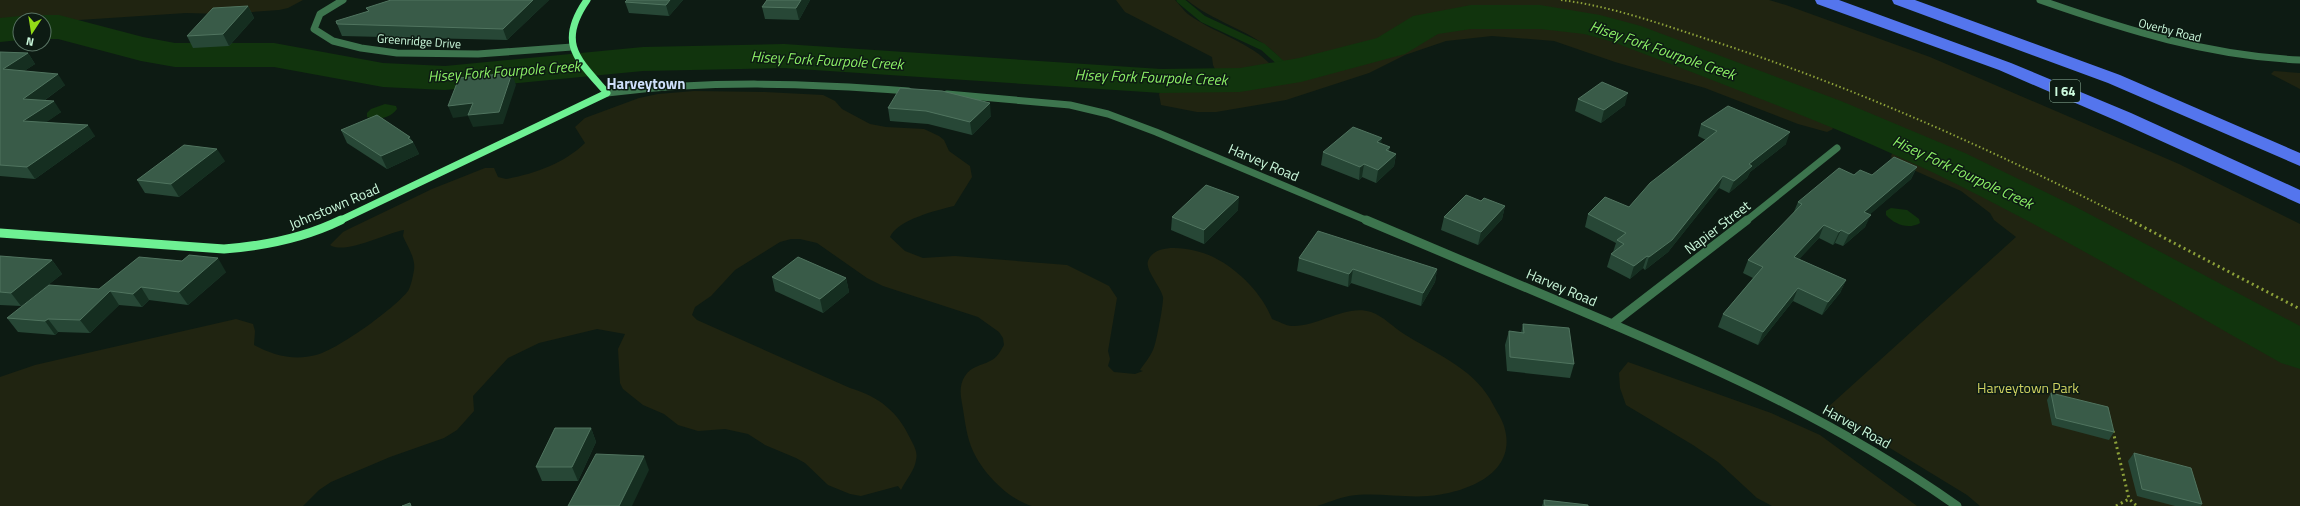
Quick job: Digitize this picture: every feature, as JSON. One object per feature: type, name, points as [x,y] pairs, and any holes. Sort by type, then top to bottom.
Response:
[{"type":"highway","name":"I 64","points":[[1823,0],[1965,51],[2066,92],[2300,198]]},
{"type":"highway","name":"I 64","points":[[1900,0],[2114,79],[2300,160]]},
{"type":"street","name":"Greenridge Drive","points":[[343,0],[326,8],[318,15],[314,29],[319,36],[357,47],[397,52],[463,55],[524,53],[572,47]]},
{"type":"street","points":[[587,0],[574,21],[570,35],[572,47],[591,74],[607,93],[661,85],[738,83],[837,85],[920,92]]},
{"type":"street","name":"Overby Road","points":[[2040,0],[2129,30],[2195,48],[2233,55],[2300,60]]},
{"type":"street","name":"Johnstown Road","points":[[0,233],[224,249],[252,247],[281,242],[308,234],[357,214],[531,128],[607,93]]},
{"type":"street","name":"Harvey Road","points":[[935,93],[1070,106],[1130,121],[1612,324],[1743,382],[1820,421],[1911,473],[1957,506]]},
{"type":"street","name":"Napier Street","points":[[1612,324],[1782,193],[1837,148]]},
{"type":"path","points":[[1561,0],[1593,4],[1628,13],[1740,48],[1870,98],[2017,163],[2300,309]]},
{"type":"path","points":[[2111,422],[2129,499],[2137,506]]},
{"type":"path","points":[[2116,506],[2129,499]]},
{"type":"green space","points":[[0,0],[303,0],[288,8],[279,10],[223,14],[186,13],[79,20],[52,20],[52,12],[12,12],[12,24],[0,26]]},
{"type":"green space","points":[[1116,0],[1175,0],[1192,17],[1254,51],[1272,66],[1271,70],[1240,76],[1216,71],[1213,65],[1212,57],[1125,12]]},
{"type":"green space","points":[[1187,0],[1769,0],[1786,5],[1930,57],[2179,164],[2300,224],[2300,341],[2210,296],[2171,271],[1973,168],[1866,121],[1731,72],[1634,32],[1562,15],[1538,13],[1456,14],[1429,19],[1400,30],[1345,59],[1308,64],[1285,64],[1264,44],[1199,9]]},
{"type":"green space","points":[[1482,22],[1514,25],[1553,24],[1595,29],[1771,97],[1824,120],[1831,124],[1833,129],[1827,132],[1798,124],[1705,88],[1615,62],[1554,41],[1492,36],[1446,41],[1405,55],[1369,73],[1286,100],[1216,112],[1197,112],[1161,105],[1159,94],[1162,90],[1185,88],[1225,92],[1277,85],[1393,55],[1412,43],[1455,27]]},
{"type":"green space","points":[[2274,71],[2300,73],[2300,89],[2271,74]]},
{"type":"green space","points":[[694,91],[765,92],[823,95],[835,101],[842,109],[870,124],[886,127],[924,129],[939,136],[944,140],[949,151],[970,166],[972,177],[954,206],[928,213],[909,221],[894,231],[890,237],[905,251],[923,258],[955,256],[1067,265],[1109,286],[1117,298],[1108,351],[1110,359],[1108,366],[1114,372],[1135,374],[1143,371],[1140,370],[1154,346],[1158,332],[1163,297],[1148,265],[1148,261],[1153,254],[1160,250],[1169,248],[1179,248],[1200,252],[1224,263],[1241,276],[1263,301],[1272,319],[1290,326],[1312,323],[1351,311],[1361,310],[1371,312],[1462,369],[1482,388],[1490,399],[1504,426],[1507,443],[1504,457],[1486,478],[1458,491],[1428,496],[1359,495],[1345,497],[1317,506],[1032,506],[1014,498],[997,484],[983,468],[973,451],[965,425],[961,400],[961,384],[970,370],[987,363],[998,354],[1004,345],[1003,338],[999,332],[978,317],[883,286],[867,278],[817,243],[800,239],[791,239],[780,242],[735,270],[711,296],[695,307],[692,315],[697,320],[870,396],[887,407],[906,430],[916,452],[914,468],[901,490],[898,486],[861,496],[850,494],[828,485],[805,463],[765,445],[748,434],[725,429],[698,431],[678,425],[664,414],[643,405],[623,389],[620,383],[618,349],[625,334],[597,329],[539,343],[508,358],[473,396],[474,411],[457,430],[444,438],[390,457],[331,482],[319,490],[303,506],[0,506],[0,377],[35,365],[236,319],[253,324],[255,331],[254,345],[268,352],[291,357],[308,357],[325,352],[365,328],[401,299],[409,289],[414,270],[414,261],[403,236],[404,230],[355,245],[337,247],[330,245],[343,232],[432,189],[485,168],[494,168],[498,177],[506,179],[548,167],[559,162],[585,143],[575,127],[585,118],[639,98],[658,94]]},
{"type":"green space","name":"Harveytown Park","points":[[1893,152],[1904,153],[2015,204],[2109,259],[2300,362],[2300,506],[1980,506],[1967,495],[1826,409],[2016,237],[1994,220],[1990,213],[1961,191],[1893,161],[1891,156]]},
{"type":"green space","points":[[1628,362],[1771,413],[1820,435],[1917,506],[1772,506],[1757,498],[1718,462],[1693,445],[1626,405],[1620,388],[1619,373]]},
{"type":"shaded area","points":[[385,104],[396,106],[397,109],[391,115],[384,118],[375,119],[367,117],[367,113],[371,109]]},
{"type":"shaded area","points":[[1891,208],[1907,210],[1919,219],[1920,223],[1906,226],[1893,221],[1886,215],[1886,211]]},
{"type":"building","points":[[391,0],[533,0],[503,29],[337,24],[336,21],[369,11],[366,8]]},
{"type":"building","points":[[627,0],[670,0],[666,5],[625,2]]},
{"type":"building","points":[[767,0],[801,0],[796,8],[762,7]]},
{"type":"building","points":[[248,6],[223,34],[187,36],[213,8]]},
{"type":"building","points":[[0,52],[28,53],[3,69],[58,74],[23,99],[54,101],[23,121],[88,125],[27,167],[0,165]]},
{"type":"building","points":[[512,73],[499,112],[468,115],[473,103],[448,106],[459,78]]},
{"type":"building","points":[[1602,82],[1628,93],[1604,110],[1578,99]]},
{"type":"building","points":[[900,88],[942,91],[990,103],[970,122],[926,111],[888,108]]},
{"type":"building","points":[[1728,106],[1790,132],[1749,164],[1752,166],[1734,181],[1723,176],[1672,240],[1649,257],[1647,256],[1634,266],[1611,254],[1624,244],[1617,240],[1626,233],[1588,214],[1605,197],[1629,207],[1650,183],[1717,131],[1701,124]]},
{"type":"building","points":[[377,115],[410,137],[408,138],[413,142],[381,156],[341,130]]},
{"type":"building","points":[[1353,127],[1382,138],[1377,142],[1390,147],[1386,150],[1396,154],[1378,170],[1364,164],[1360,167],[1323,152]]},
{"type":"building","points":[[184,145],[217,149],[171,184],[137,180]]},
{"type":"building","points":[[1894,157],[1917,167],[1864,212],[1871,215],[1849,234],[1841,230],[1839,232],[1824,225],[1794,257],[1846,280],[1828,302],[1798,288],[1763,332],[1723,314],[1763,267],[1748,260],[1802,204],[1798,202],[1839,168],[1854,175],[1860,170],[1872,175]]},
{"type":"building","points":[[1206,185],[1239,197],[1204,230],[1172,217]]},
{"type":"building","points":[[1466,195],[1481,201],[1484,198],[1505,206],[1481,232],[1444,217]]},
{"type":"building","points":[[1318,231],[1437,269],[1423,293],[1353,269],[1349,274],[1299,258]]},
{"type":"building","points":[[189,255],[218,258],[179,292],[141,287],[133,294],[110,291],[80,320],[48,319],[45,321],[7,318],[49,285],[99,289],[139,257],[182,261]]},
{"type":"building","points":[[0,256],[52,260],[11,293],[0,292]]},
{"type":"building","points":[[798,257],[846,278],[820,299],[772,277]]},
{"type":"building","points":[[1523,324],[1569,328],[1574,364],[1510,357],[1509,331],[1524,333]]},
{"type":"building","points":[[2051,393],[2108,407],[2114,432],[2056,418]]},
{"type":"building","points":[[555,428],[591,428],[572,467],[536,467]]},
{"type":"building","points":[[2134,453],[2191,468],[2202,504],[2142,489]]},
{"type":"building","points":[[596,454],[644,456],[619,506],[568,506]]},
{"type":"building","points":[[1544,500],[1588,505],[1588,506],[1545,506]]},
{"type":"building","points":[[410,503],[411,506],[402,506]]},
{"type":"waterway","points":[[1180,0],[1203,19],[1263,47],[1291,72]]},
{"type":"waterway","name":"Hisey Fork Fourpole Creek","points":[[52,27],[59,27],[141,49],[175,55],[274,55],[383,75],[445,78],[643,59],[784,56],[1161,81],[1240,80],[1301,70],[1391,46],[1427,24],[1471,17],[1540,17],[1586,23],[1627,34],[1826,110],[1949,163],[2059,217],[2300,350]]},
{"type":"waterway","name":"Hisey Fork Fourpole Creek","points":[[0,30],[12,29]]},
{"type":"district","name":"Harveytown","points":[[646,83]]}]
